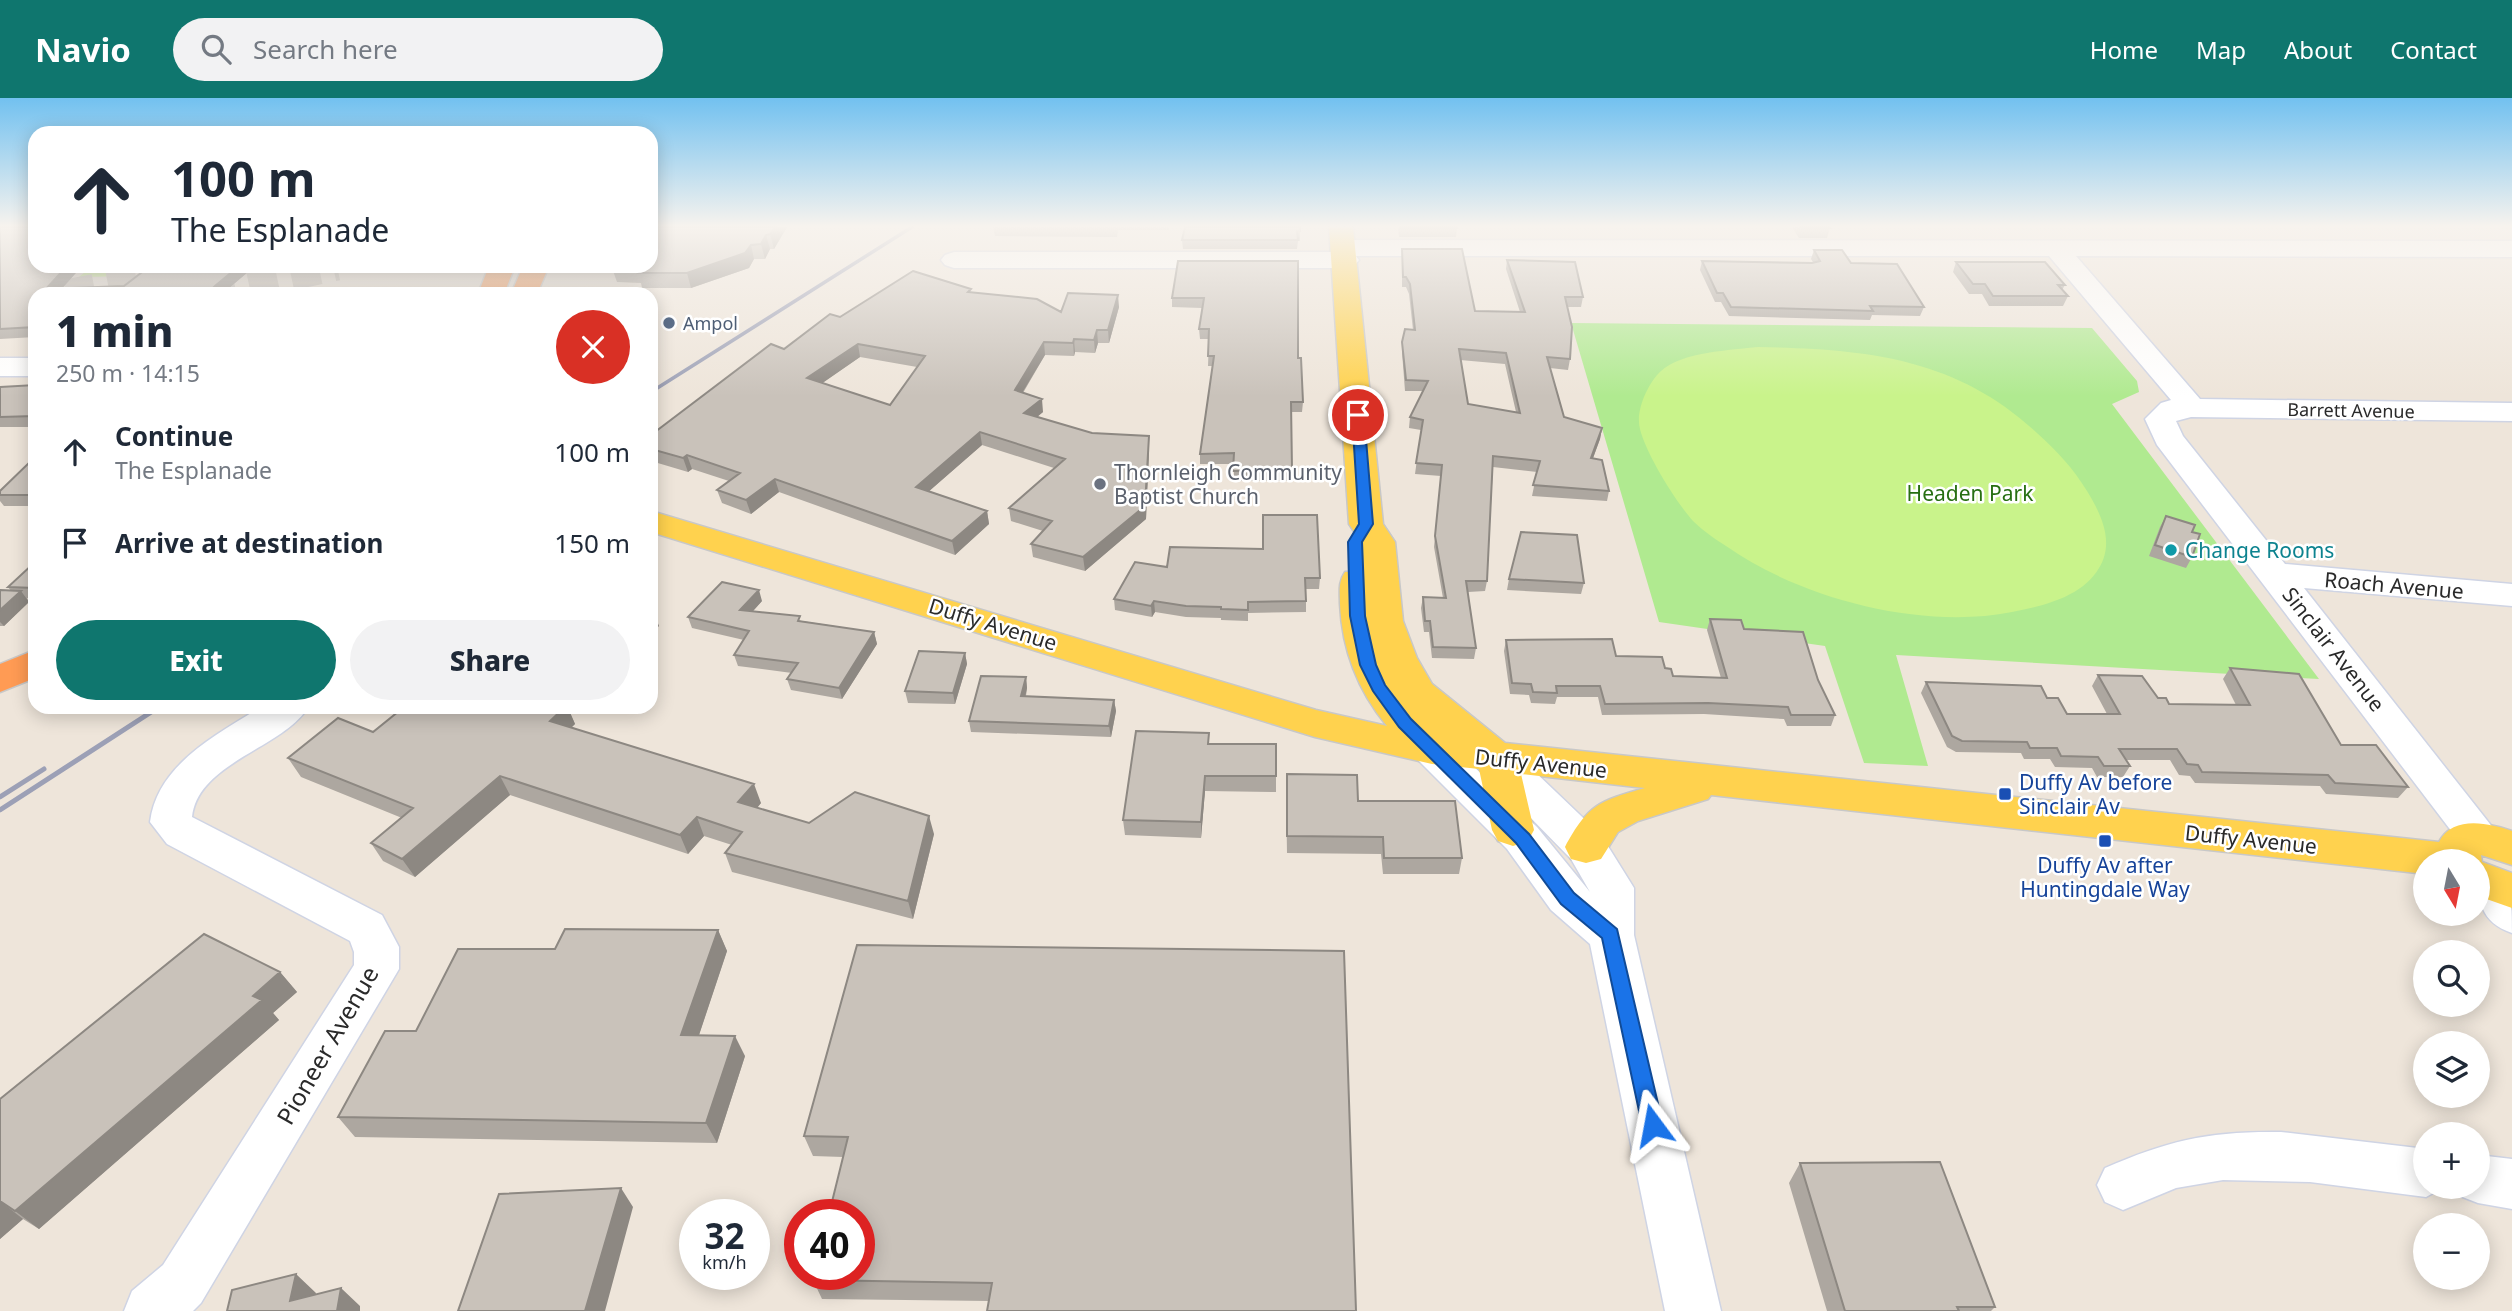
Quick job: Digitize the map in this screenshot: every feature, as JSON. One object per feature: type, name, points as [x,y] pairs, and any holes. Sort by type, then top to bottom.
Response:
[{"type":"highway","points":[[0,651],[28,638]]},
{"type":"highway","points":[[0,679],[28,666]]},
{"type":"main road","points":[[1347,284],[1366,524],[1378,542],[1385,621],[1390,638],[1419,693],[1497,759],[1513,830]]},
{"type":"main road","name":"Duffy Avenue","points":[[658,523],[1315,723],[1432,750],[2413,863]]},
{"type":"main road","points":[[1366,524],[1355,542],[1362,646],[1378,687],[1405,723],[1432,750]]},
{"type":"main road","points":[[1419,693],[1419,713],[1432,750]]},
{"type":"main road","points":[[1586,847],[1603,821],[1623,810],[1713,782]]},
{"type":"street","points":[[2086,284],[2183,395],[2191,408]]},
{"type":"street","points":[[0,366],[28,366]]},
{"type":"street","name":"Barrett Avenue","points":[[2191,408],[2512,412]]},
{"type":"street","name":"Sinclair Avenue","points":[[2191,408],[2165,412],[2160,419],[2161,427],[2275,574],[2472,849]]},
{"type":"street","name":"Roach Avenue","points":[[2275,574],[2512,595]]},
{"type":"street","name":"Pioneer Avenue","points":[[152,1311],[182,1284],[376,969],[379,955],[376,941],[366,928],[182,833],[170,822],[173,798],[184,784],[204,766],[279,714]]},
{"type":"street","points":[[1432,750],[1513,830],[1545,866],[1567,898],[1611,935]]},
{"type":"street","points":[[1497,759],[1586,847],[1612,888],[1611,935],[1693,1311]]},
{"type":"street","points":[[2123,1185],[2158,1170],[2193,1160],[2228,1157],[2301,1156],[2413,1170]]},
{"type":"street","points":[[2490,1181],[2512,1184]]},
{"type":"green space","name":"Headen Park","points":[[1571,323],[2092,328],[2137,381],[2139,392],[2112,404],[2319,679],[1896,655],[1928,766],[1864,763],[1825,646],[1659,622]]},
{"type":"green space","points":[[1758,347],[1835,351],[1907,362],[1974,388],[2006,408],[2058,453],[2092,500],[2106,538],[2104,558],[2099,568],[2083,586],[2049,603],[1977,617],[1940,617],[1863,606],[1826,595],[1756,565],[1722,543],[1693,521],[1670,490],[1643,439],[1639,414],[1652,383],[1661,371],[1670,365],[1707,353]]},
{"type":"building","points":[[0,284],[51,284],[48,287],[28,287],[28,327],[0,329]]},
{"type":"building","points":[[127,284],[218,284],[215,286],[98,287]]},
{"type":"building","points":[[893,284],[954,284],[971,289],[968,292],[1037,299],[1061,312],[1068,293],[1118,295],[1108,330],[1097,330],[1094,340],[1074,339],[1073,343],[1044,342],[1015,390],[1042,399],[1024,413],[1092,433],[1149,436],[1145,506],[1083,557],[1031,544],[1052,521],[1009,508],[1065,459],[980,432],[916,487],[987,511],[952,541],[775,479],[746,500],[717,490],[740,473],[687,455],[683,458],[658,451],[658,430],[771,344],[784,349],[830,314],[840,317]],"holes":[[[858,344],[925,356],[890,405],[807,378]]]},
{"type":"building","points":[[1174,284],[1298,284],[1298,358],[1301,358],[1303,402],[1291,402],[1292,470],[1233,471],[1234,453],[1200,454],[1214,356],[1208,356],[1209,329],[1199,329],[1204,298],[1172,298]]},
{"type":"building","points":[[1410,284],[1469,284],[1475,311],[1525,312],[1515,284],[1580,284],[1583,297],[1565,297],[1572,327],[1570,359],[1547,357],[1564,417],[1602,428],[1591,458],[1602,460],[1609,491],[1533,485],[1540,461],[1493,456],[1487,581],[1466,581],[1476,648],[1433,647],[1430,621],[1425,621],[1423,597],[1446,598],[1435,536],[1442,465],[1416,463],[1423,420],[1410,417],[1428,381],[1406,380],[1402,342],[1405,329],[1415,330]],"holes":[[[1459,349],[1506,353],[1520,413],[1468,404]]]},
{"type":"building","points":[[1713,284],[1909,284],[1924,307],[1870,306],[1873,311],[1731,307],[1723,293],[1717,293]]},
{"type":"building","points":[[1973,284],[2064,284],[2058,285],[2068,296],[1993,296],[1985,284]]},
{"type":"building","points":[[28,385],[28,416],[0,417],[0,387]]},
{"type":"building","points":[[28,464],[28,495],[0,495],[0,491]]},
{"type":"building","points":[[1263,515],[1317,515],[1320,578],[1305,578],[1306,601],[1248,602],[1248,610],[1154,601],[1151,606],[1114,599],[1135,562],[1167,567],[1170,547],[1263,549]]},
{"type":"building","points":[[2166,516],[2195,525],[2192,532],[2200,534],[2192,557],[2155,545]]},
{"type":"building","points":[[1521,532],[1577,535],[1584,583],[1509,579]]},
{"type":"building","points":[[28,568],[28,588],[8,587]]},
{"type":"building","points":[[722,582],[759,590],[740,610],[800,616],[798,621],[874,632],[839,688],[787,679],[798,663],[734,655],[749,631],[688,617]]},
{"type":"building","points":[[0,590],[21,591],[0,610]]},
{"type":"building","points":[[1710,619],[1741,620],[1744,629],[1803,632],[1818,680],[1835,715],[1791,715],[1788,707],[1708,703],[1605,704],[1600,686],[1556,686],[1557,693],[1533,692],[1531,684],[1512,683],[1506,640],[1612,639],[1616,656],[1662,657],[1665,668],[1671,669],[1673,676],[1727,678]]},
{"type":"building","points":[[919,651],[965,653],[953,693],[905,691]]},
{"type":"building","points":[[2230,668],[2299,674],[2341,745],[2376,745],[2408,787],[2335,783],[2328,775],[2202,772],[2198,765],[2187,764],[2177,749],[2119,749],[2130,766],[2104,766],[2098,757],[2061,756],[2057,748],[2030,748],[2027,742],[1962,741],[1952,736],[1926,682],[2041,686],[2047,698],[2058,698],[2067,714],[2120,714],[2098,675],[2142,676],[2158,698],[2166,698],[2169,704],[2250,705]]},
{"type":"building","points":[[981,676],[1026,677],[1021,696],[1114,700],[1109,726],[969,721]]},
{"type":"building","points":[[395,714],[558,714],[550,721],[754,784],[738,802],[809,823],[855,792],[929,816],[908,901],[725,853],[742,832],[697,817],[680,835],[500,776],[402,859],[371,843],[413,808],[288,758],[338,718],[373,732]]},
{"type":"building","points":[[1136,731],[1209,733],[1208,744],[1276,744],[1276,776],[1205,776],[1201,822],[1123,820]]},
{"type":"building","points":[[1287,774],[1357,775],[1358,801],[1455,801],[1462,858],[1384,858],[1383,837],[1287,836]]},
{"type":"building","points":[[565,929],[718,930],[681,1035],[735,1036],[706,1123],[338,1117],[385,1031],[416,1031],[458,949],[555,949]]},
{"type":"building","points":[[204,934],[280,972],[253,996],[262,1000],[15,1211],[0,1201],[0,1099]]},
{"type":"building","points":[[857,945],[1344,951],[1356,1311],[987,1311],[992,1283],[875,1281],[875,1199],[833,1199],[848,1137],[804,1136]]},
{"type":"building","points":[[1940,1162],[1995,1307],[1957,1307],[1959,1311],[1845,1311],[1800,1163]]},
{"type":"building","points":[[621,1188],[585,1311],[458,1311],[499,1194]]},
{"type":"building","points":[[296,1274],[290,1301],[341,1288],[337,1311],[227,1311],[232,1290]]},
{"type":"tunnel","points":[[102,287],[120,284]]},
{"type":"tunnel","points":[[240,287],[255,284]]},
{"type":"railway","points":[[658,388],[822,284]]},
{"type":"railway","points":[[0,810],[148,714]]},
{"type":"railway","points":[[0,797],[44,769]]},
{"type":"place","name":"Ampol","points":[[669,323]]},
{"type":"place","name":"Thornleigh Community Baptist Church","points":[[1100,484]]},
{"type":"place","name":"Change Rooms","points":[[2171,550]]},
{"type":"place","name":"Duffy Av before Sinclair Av","points":[[2005,794]]},
{"type":"place","name":"Duffy Av after Huntingdale Way","points":[[2105,841]]},
{"type":"route","points":[[1358,415],[1366,524],[1355,542],[1358,616],[1368,665],[1378,687],[1405,723],[1522,838],[1567,898],[1611,935],[1653,1125]]}]
